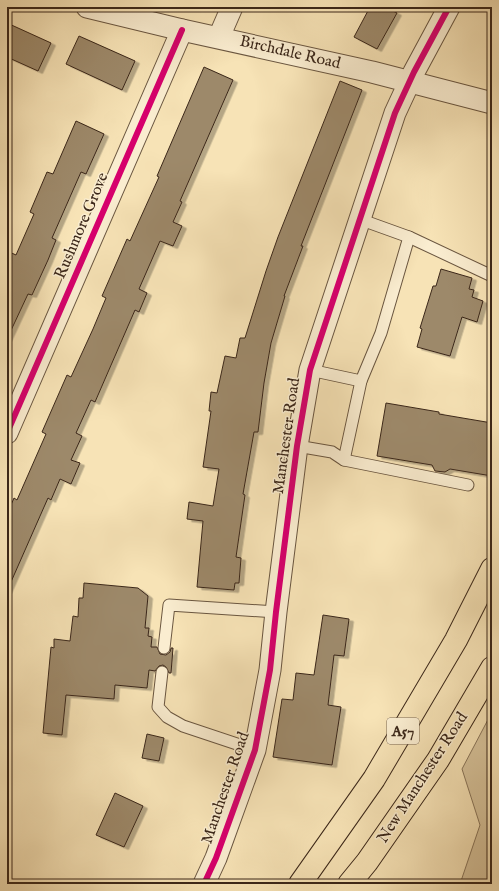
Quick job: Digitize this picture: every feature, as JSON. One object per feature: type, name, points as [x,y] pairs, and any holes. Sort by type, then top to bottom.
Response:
[{"type":"main road","name":"A57","points":[[300,884],[374,779],[456,640],[492,569]]},
{"type":"main road","name":"New Manchester Road","points":[[349,884],[367,862],[438,760],[492,668]]},
{"type":"street","name":"Birchdale Road","points":[[87,7],[182,30],[372,72],[492,103]]},
{"type":"street","points":[[219,37],[232,7]]},
{"type":"street","name":"Manchester Road","points":[[204,884],[216,858],[255,750],[270,670],[297,446],[310,370],[395,113],[409,82],[449,7]]},
{"type":"street","name":"Rushmore Grove","points":[[7,433],[182,30]]},
{"type":"lane","points":[[359,219],[409,237],[492,276]]},
{"type":"lane","points":[[344,460],[361,381],[381,333],[409,237]]},
{"type":"lane","points":[[310,370],[361,381]]},
{"type":"lane","points":[[297,446],[332,452],[344,460],[468,485]]},
{"type":"lane","points":[[164,648],[169,605],[276,612]]},
{"type":"lane","points":[[162,672],[158,707],[167,718],[183,726],[255,750]]},
{"type":"shaded area","points":[[492,712],[492,884],[460,884],[480,825],[462,769]]},
{"type":"building","points":[[370,7],[385,7],[397,13],[377,49],[354,37]]},
{"type":"building","points":[[7,23],[51,43],[38,71],[7,57]]},
{"type":"building","points":[[79,36],[135,61],[122,90],[66,64]]},
{"type":"building","points":[[204,67],[233,80],[180,201],[182,202],[173,222],[182,226],[173,246],[160,241],[139,289],[147,293],[139,312],[135,310],[95,402],[91,400],[76,433],[82,436],[71,460],[80,463],[71,484],[60,479],[51,500],[48,498],[7,591],[7,514],[14,498],[17,500],[46,434],[42,432],[67,375],[71,377],[93,329],[106,298],[102,296],[127,239],[130,241],[159,177],[157,176]]},
{"type":"building","points":[[340,81],[362,90],[301,246],[303,246],[284,296],[271,343],[258,432],[254,432],[243,494],[245,495],[236,557],[241,558],[239,583],[235,583],[234,590],[197,587],[203,521],[187,519],[189,502],[213,506],[219,469],[203,467],[211,411],[209,411],[211,392],[217,393],[225,356],[236,358],[240,338],[245,338],[278,237]]},
{"type":"building","points":[[76,121],[104,134],[86,174],[81,172],[52,238],[56,240],[48,260],[32,295],[28,294],[7,339],[7,251],[16,255],[34,214],[30,212],[47,172],[53,174]]},
{"type":"building","points":[[441,269],[472,278],[469,289],[474,290],[472,297],[483,301],[477,322],[462,317],[450,356],[417,347],[422,329],[420,328],[433,286],[436,286]]},
{"type":"building","points":[[386,403],[492,423],[492,476],[450,469],[445,472],[435,471],[432,465],[377,456]]},
{"type":"building","points":[[84,583],[138,588],[148,596],[145,628],[149,628],[148,636],[152,637],[151,647],[157,647],[160,654],[166,655],[170,652],[171,648],[173,648],[171,673],[169,673],[163,665],[159,666],[155,671],[149,670],[147,688],[115,685],[114,699],[66,695],[62,735],[43,733],[51,647],[54,648],[54,639],[70,641],[73,616],[78,617],[79,598],[83,598]]},
{"type":"building","points":[[323,615],[349,619],[344,656],[334,655],[328,705],[341,707],[332,765],[273,757],[282,699],[293,700],[296,673],[314,675]]},
{"type":"building","points":[[147,734],[164,738],[159,761],[142,758]]},
{"type":"building","points":[[115,793],[143,806],[124,847],[96,835]]},
{"type":"cycle path","points":[[204,884],[216,858],[255,750],[270,670],[297,446],[310,370],[395,113],[414,72],[449,7]]},
{"type":"cycle path","points":[[7,433],[182,30]]}]
